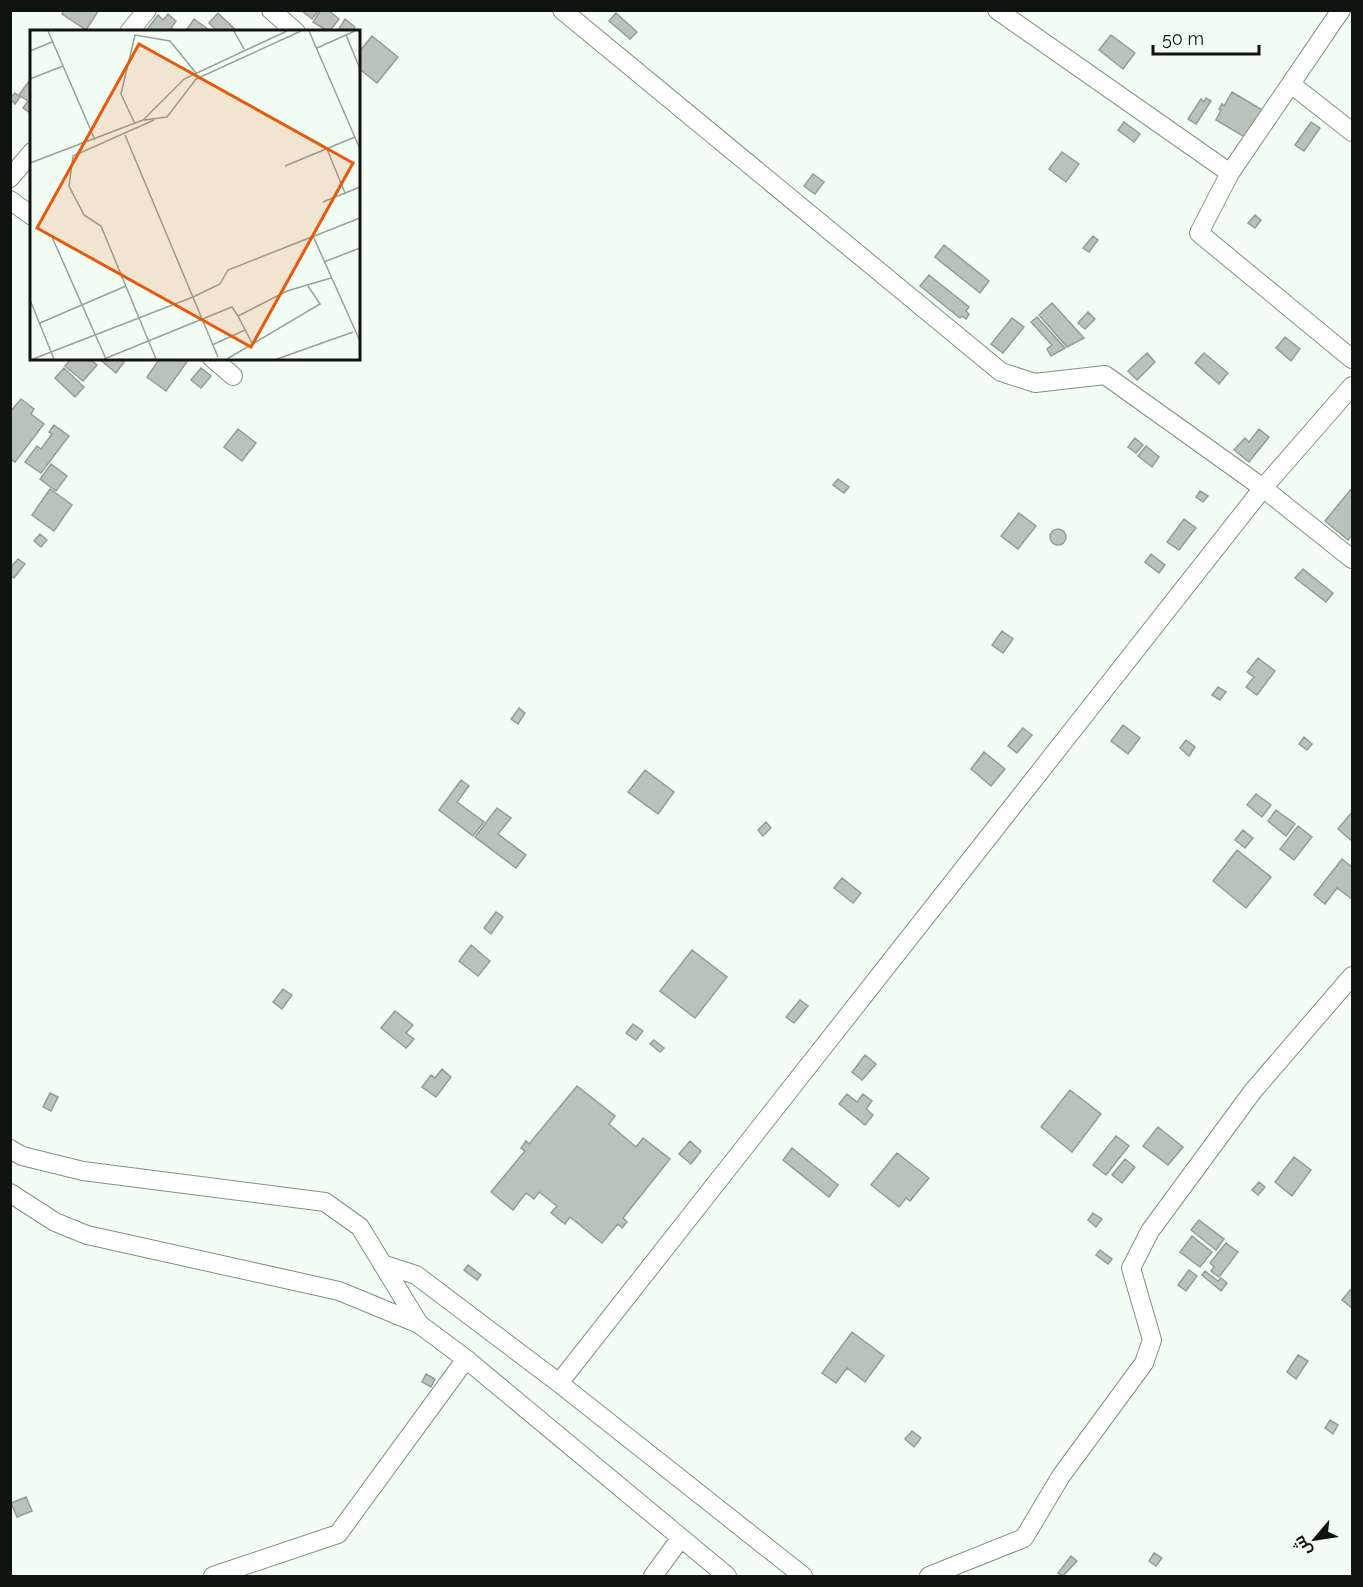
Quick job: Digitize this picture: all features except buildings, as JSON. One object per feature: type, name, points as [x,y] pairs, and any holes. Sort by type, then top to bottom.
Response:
[{"type":"street","points":[[131,30],[147,10]]},
{"type":"street","points":[[271,10],[294,30]]},
{"type":"street","points":[[562,10],[1001,372],[1035,382],[1105,375],[1263,488],[1353,559]]},
{"type":"street","points":[[997,10],[1230,173]]},
{"type":"street","points":[[1341,10],[1230,173],[1199,233],[1353,359]]},
{"type":"street","points":[[1291,84],[1353,132]]},
{"type":"street","points":[[10,178],[30,154]]},
{"type":"street","points":[[10,200],[30,215]]},
{"type":"street","points":[[214,360],[233,376]]},
{"type":"street","points":[[559,1383],[1263,488],[1353,386]]},
{"type":"street","points":[[929,1576],[1024,1538],[1060,1476],[1144,1363],[1152,1340],[1131,1268],[1150,1231],[1253,1091],[1353,976]]},
{"type":"street","points":[[10,1149],[22,1156],[83,1171],[325,1202],[360,1227],[419,1324]]},
{"type":"street","points":[[10,1193],[55,1222],[87,1235],[339,1290],[419,1324],[466,1359],[727,1576]]},
{"type":"street","points":[[382,1264],[416,1275],[559,1383],[803,1576]]},
{"type":"street","points":[[213,1576],[338,1534],[466,1359]]},
{"type":"street","points":[[653,1576],[680,1539]]}]
